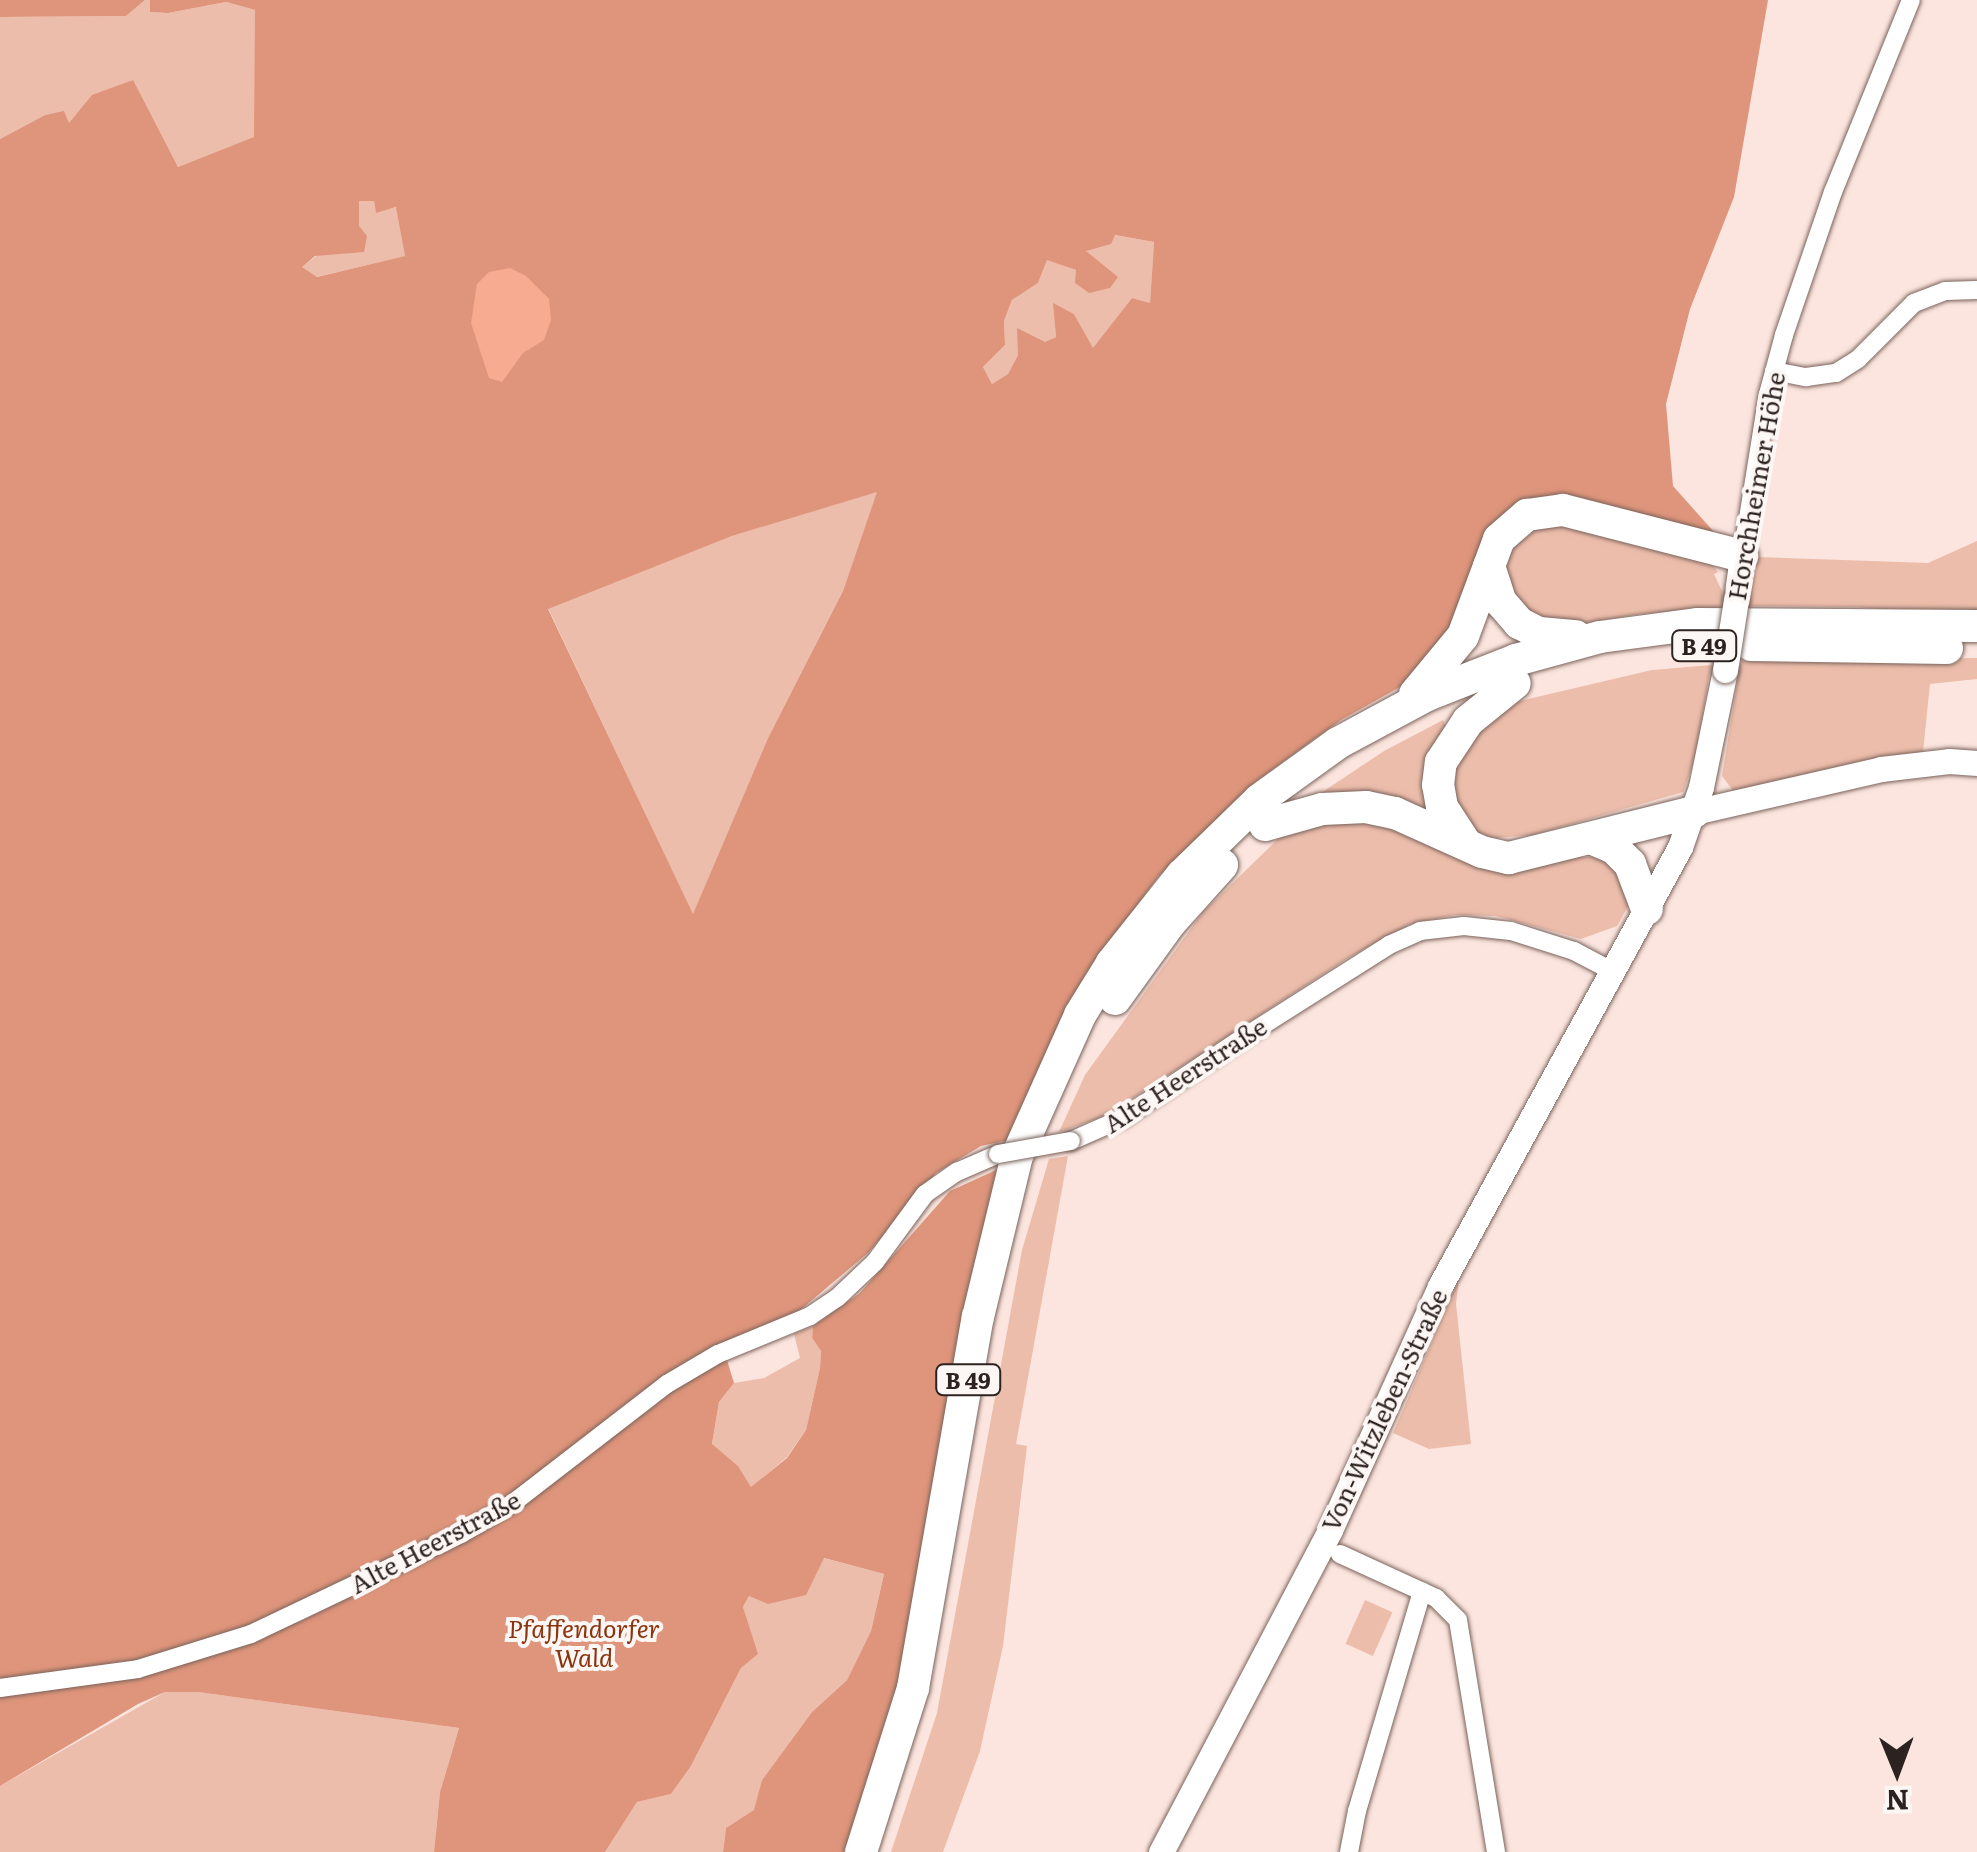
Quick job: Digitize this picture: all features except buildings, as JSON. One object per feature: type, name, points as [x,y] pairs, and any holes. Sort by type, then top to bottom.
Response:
[{"type":"highway","points":[[1405,704],[1464,636],[1495,546],[1511,525],[1535,512],[1553,509],[1742,556]]},
{"type":"highway","points":[[1490,566],[1500,602],[1518,624],[1547,634],[1600,637]]},
{"type":"highway","name":"B 49","points":[[861,1852],[914,1688],[994,1245],[1017,1156],[1054,1067],[1112,963],[1197,858],[1288,777],[1405,704],[1492,668],[1600,637],[1718,623],[1977,626]]},
{"type":"highway","name":"B 49","points":[[884,1852],[921,1746],[934,1691],[999,1319],[1021,1217],[1049,1130],[1088,1046],[1132,974],[1197,892],[1265,824],[1366,752],[1433,717],[1515,683],[1603,659],[1688,647],[1977,648]]},
{"type":"highway","points":[[1466,844],[1442,807],[1438,785],[1441,762],[1459,730],[1515,683]]},
{"type":"highway","points":[[1265,824],[1322,809],[1366,807],[1395,813],[1489,854],[1520,857],[1694,812]]},
{"type":"highway","points":[[1593,839],[1614,848],[1630,864],[1647,909]]},
{"type":"street","name":"Horchheimer Höhe","points":[[1694,812],[1725,670],[1774,371],[1867,100],[1911,0]]},
{"type":"street","points":[[1774,371],[1806,377],[1836,372],[1858,359],[1914,303],[1938,292],[1977,290]]},
{"type":"street","points":[[1610,970],[1647,909],[1694,812],[1881,769],[1949,761],[1977,763]]},
{"type":"street","name":"Alte Heerstraße","points":[[0,1688],[138,1669],[251,1634],[461,1534],[526,1494],[667,1384],[718,1354],[823,1308],[862,1277],[934,1187],[998,1154],[1071,1141],[1124,1118],[1322,988],[1420,931],[1454,926],[1510,931],[1574,951],[1610,970]]},
{"type":"street","name":"Von-Witzleben-Straße","points":[[1161,1852],[1330,1530],[1440,1286],[1610,970]]},
{"type":"street","points":[[1340,1554],[1422,1590],[1446,1605],[1462,1630],[1496,1852]]},
{"type":"street","points":[[1349,1852],[1365,1780],[1422,1590]]},
{"type":"shaded area","points":[[150,0],[151,12],[168,13],[226,2],[255,10],[255,137],[178,167],[132,80],[68,124],[64,112],[45,115],[0,139],[0,17],[126,16]]},
{"type":"shaded area","points":[[359,201],[374,201],[376,212],[397,207],[406,256],[316,277],[301,267],[359,226]]},
{"type":"shaded area","points":[[1115,235],[1154,242],[1150,303],[1132,298],[1093,349],[1074,314],[1054,304],[1056,337],[1018,355],[1008,374],[992,384],[983,367],[1005,345],[1004,321],[1012,300],[1038,283],[1047,259],[1076,270],[1085,251]]},
{"type":"shaded area","points":[[510,268],[526,276],[549,299],[551,320],[544,340],[523,353],[502,382],[489,378],[471,323],[477,284],[489,272]]},
{"type":"shaded area","points":[[878,491],[843,591],[768,738],[693,915],[548,608],[732,536]]},
{"type":"shaded area","points":[[1540,519],[1711,564],[1718,572],[1714,574],[1722,591],[1722,608],[1640,614],[1566,626],[1516,611],[1500,561]]},
{"type":"shaded area","points":[[1977,541],[1977,617],[1858,607],[1748,606],[1758,557],[1928,563]]},
{"type":"shaded area","points":[[1977,658],[1977,679],[1930,684],[1923,752],[1734,792],[1722,776],[1741,661]]},
{"type":"shaded area","points":[[1711,665],[1696,755],[1683,792],[1533,835],[1495,838],[1479,836],[1449,797],[1455,751],[1516,702],[1652,670]]},
{"type":"shaded area","points":[[1443,720],[1448,731],[1444,826],[1321,793],[1384,751]]},
{"type":"shaded area","points":[[1342,813],[1579,857],[1607,857],[1632,899],[1617,926],[1581,939],[1496,916],[1454,915],[1410,924],[1346,959],[1107,1115],[1059,1132],[1085,1075],[1203,912],[1282,835]]},
{"type":"shaded area","points":[[1068,1156],[1016,1444],[1027,1446],[1003,1646],[980,1751],[943,1852],[891,1852],[937,1713],[1022,1250],[1049,1159]]},
{"type":"shaded area","points":[[1459,1279],[1456,1304],[1471,1444],[1429,1449],[1393,1433]]},
{"type":"shaded area","points":[[813,1326],[812,1338],[821,1351],[820,1368],[806,1430],[787,1457],[751,1488],[738,1466],[712,1445],[719,1402],[734,1383],[764,1378],[800,1358],[794,1334]]},
{"type":"shaded area","points":[[823,1558],[884,1574],[871,1631],[847,1680],[812,1712],[762,1780],[755,1810],[726,1828],[723,1852],[605,1852],[637,1802],[671,1794],[691,1766],[741,1668],[757,1654],[743,1607],[749,1596]]},
{"type":"shaded area","points":[[1365,1600],[1392,1612],[1373,1656],[1345,1644]]},
{"type":"shaded area","points":[[165,1692],[198,1692],[459,1728],[440,1792],[434,1852],[0,1852],[0,1786]]},
{"type":"green space","points":[[0,0],[145,0],[126,16],[0,17]]},
{"type":"green space","points":[[150,0],[1768,0],[1734,197],[1690,309],[1666,404],[1673,486],[1714,532],[1705,534],[1546,502],[1416,678],[1341,720],[1254,783],[1158,877],[1133,911],[1013,1139],[981,1146],[936,1173],[869,1252],[799,1311],[673,1370],[545,1470],[457,1532],[246,1630],[135,1665],[0,1682],[0,139],[45,115],[64,111],[69,123],[92,95],[133,80],[178,167],[254,137],[255,10],[226,2],[168,13],[150,12]],"holes":[[[359,201],[374,201],[376,213],[396,207],[405,256],[317,277],[302,267],[315,256],[364,252],[367,236],[359,226]],[[1115,235],[1154,242],[1150,303],[1132,298],[1093,348],[1074,314],[1053,303],[1056,337],[1045,342],[1017,328],[1018,355],[1008,374],[992,384],[983,367],[1005,345],[1004,321],[1012,300],[1038,283],[1047,260],[1076,270],[1075,283],[1089,293],[1110,288],[1118,277],[1086,251],[1111,244]],[[877,492],[843,591],[768,738],[693,914],[548,609],[732,536]]]},
{"type":"green space","name":"Pfaffendorfer Wald","points":[[1005,1166],[927,1584],[852,1852],[723,1852],[726,1828],[754,1810],[762,1780],[812,1712],[847,1680],[871,1631],[884,1574],[824,1558],[806,1595],[768,1604],[749,1596],[743,1607],[758,1654],[741,1668],[691,1766],[671,1794],[637,1802],[605,1852],[434,1852],[440,1792],[459,1728],[198,1692],[165,1692],[138,1704],[0,1786],[0,1697],[118,1680],[301,1621],[458,1544],[642,1408],[726,1357],[734,1383],[719,1402],[712,1444],[738,1466],[751,1487],[787,1458],[806,1430],[820,1368],[821,1351],[812,1338],[813,1326],[860,1293],[950,1191]]}]
